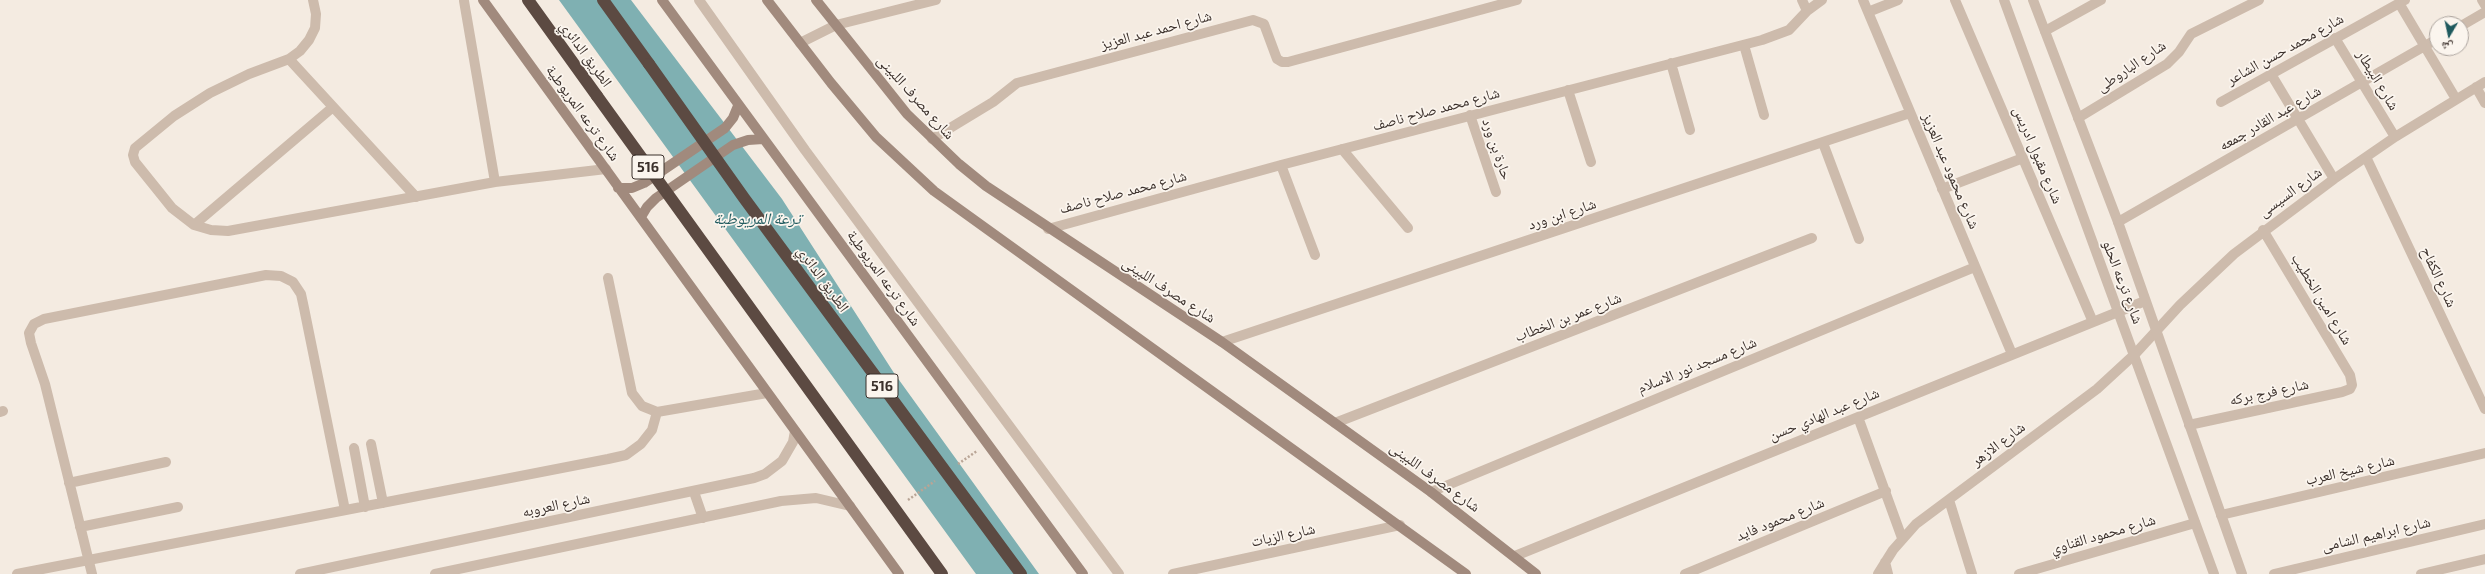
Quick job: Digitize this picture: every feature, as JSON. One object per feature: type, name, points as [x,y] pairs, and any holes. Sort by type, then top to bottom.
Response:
[{"type":"highway","name":"الطريق الدائري","points":[[528,0],[942,574]]},
{"type":"highway","name":"الطريق الدائري","points":[[603,0],[744,198],[1021,574]]},
{"type":"main road","name":"شارع ترعه المريوطية","points":[[483,0],[606,169],[618,188],[641,217],[767,393],[900,574]]},
{"type":"main road","name":"شارع ترعه المريوطية","points":[[662,0],[738,106],[1083,574]]},
{"type":"main road","points":[[767,0],[876,137],[934,191],[1400,525],[1466,574]]},
{"type":"main road","name":"شارع مصرف اللبينى","points":[[816,0],[884,87],[932,139],[986,186],[1048,229],[1222,342],[1431,492],[1515,556],[1536,574]]},
{"type":"main road","points":[[618,188],[632,188],[644,183],[718,132],[733,118],[738,106]]},
{"type":"main road","points":[[641,217],[651,202],[733,145],[748,140],[763,138]]},
{"type":"street","points":[[313,0],[316,14],[315,28],[309,40],[289,59],[249,74],[210,93],[174,116],[135,148],[133,155],[135,162],[172,208],[194,225],[211,230],[228,231],[495,182],[606,169]]},
{"type":"street","points":[[699,0],[805,150],[1118,574]]},
{"type":"street","points":[[800,43],[836,25],[936,0]]},
{"type":"street","name":"شارع احمد عبد العزيز","points":[[932,139],[994,102],[1017,83],[1253,20],[1264,24],[1276,58],[1282,62],[1288,62],[1517,0]]},
{"type":"street","points":[[1802,0],[1807,11]]},
{"type":"street","name":"شارع محمد صلاح ناصف","points":[[1048,229],[1281,165],[1782,34],[1795,25],[1807,11],[1822,0]]},
{"type":"street","name":"شارع محمود عبد العزيز","points":[[1863,0],[2012,354]]},
{"type":"street","points":[[1868,12],[1898,0]]},
{"type":"street","name":"شارع مقبول ادريس","points":[[1955,0],[2093,322]]},
{"type":"street","name":"شارع ترعه الحلو","points":[[2004,0],[2117,312],[2135,354],[2214,574]]},
{"type":"street","name":"شارع ترعه الحلو","points":[[2033,0],[2118,222],[2155,333],[2242,574]]},
{"type":"street","points":[[2045,31],[2101,0]]},
{"type":"street","name":"شارع الباروطى","points":[[2078,118],[2167,64],[2179,52],[2191,34],[2259,0]]},
{"type":"street","points":[[2482,0],[2485,5]]},
{"type":"street","points":[[464,1],[495,182]]},
{"type":"street","points":[[2402,2],[2425,46],[2456,99]]},
{"type":"street","name":"شارع محمد حسن الشاعر","points":[[2221,102],[2402,2]]},
{"type":"street","points":[[2469,21],[2485,12]]},
{"type":"street","name":"شارع البيطار","points":[[2335,38],[2395,137]]},
{"type":"street","name":"شارع عبد القادر جمعه","points":[[2118,222],[2299,120],[2429,44]]},
{"type":"street","points":[[1744,45],[1764,115]]},
{"type":"street","points":[[289,59],[416,197]]},
{"type":"street","points":[[1671,63],[1690,130]]},
{"type":"street","points":[[2271,74],[2334,179]]},
{"type":"street","points":[[2481,85],[2485,103]]},
{"type":"street","name":"شارع السيسى","points":[[2135,354],[2207,279],[2264,230],[2395,137],[2481,85]]},
{"type":"street","points":[[1568,90],[1591,162]]},
{"type":"street","points":[[194,225],[333,107]]},
{"type":"street","name":"شارع ابن ورد","points":[[1222,342],[1823,144],[1910,113]]},
{"type":"street","name":"حارة بن ورد","points":[[1470,115],[1496,192]]},
{"type":"street","points":[[1823,144],[1859,239]]},
{"type":"street","points":[[1342,149],[1408,228]]},
{"type":"street","name":"شارع الكفاح","points":[[2366,157],[2485,409]]},
{"type":"street","points":[[1942,189],[2023,158]]},
{"type":"street","points":[[1281,165],[1315,255]]},
{"type":"street","name":"شارع امين الخطيب","points":[[2264,230],[2350,375],[2352,385]]},
{"type":"street","name":"شارع عمر بن الخطاب","points":[[1335,424],[1812,238]]},
{"type":"street","name":"شارع مسجد نور الاسلام","points":[[1431,492],[1975,267]]},
{"type":"street","points":[[92,574],[45,384],[29,333],[34,324],[44,319],[266,275],[281,276],[293,282],[301,294],[345,510]]},
{"type":"street","points":[[608,278],[632,393],[642,406],[657,412],[767,393]]},
{"type":"street","name":"شارع عبد الهادي حسن","points":[[1515,556],[2144,300]]},
{"type":"street","name":"شارع الازهر","points":[[1878,574],[1902,538],[1916,524],[2097,389],[2135,354]]},
{"type":"street","name":"شارع فرج بركه","points":[[2189,425],[2342,392],[2350,389],[2352,385]]},
{"type":"street","points":[[17,574],[626,455],[641,444],[652,430],[657,412]]},
{"type":"street","points":[[1858,417],[1902,538]]},
{"type":"street","name":"شارع العروبه","points":[[300,574],[694,492],[765,474],[785,456],[795,431]]},
{"type":"street","points":[[371,444],[383,503]]},
{"type":"street","points":[[354,448],[365,507]]},
{"type":"street","name":"شارع شيخ العرب","points":[[2221,515],[2485,454]]},
{"type":"street","points":[[69,483],[166,462]]},
{"type":"street","name":"شارع محمود فايد","points":[[1685,574],[1886,491]]},
{"type":"street","points":[[694,492],[703,518]]},
{"type":"street","points":[[435,574],[793,499],[822,499],[850,506]]},
{"type":"street","points":[[1949,500],[1972,574]]},
{"type":"street","points":[[80,527],[178,507]]},
{"type":"street","name":"شارع محمود القناوي","points":[[2019,574],[2195,523]]},
{"type":"street","name":"شارع ابراهيم الشامى","points":[[2274,574],[2485,524]]},
{"type":"street","name":"شارع الزيات","points":[[1173,574],[1400,525]]},
{"type":"street","points":[[2421,574],[2485,559]]},
{"type":"street","points":[[1885,562],[1888,574]]},
{"type":"path","points":[[956,466],[987,444]]},
{"type":"path","points":[[905,502],[937,480]]},
{"type":"water","name":"ترعة المريوطية","points":[[559,0],[631,0],[782,199],[894,373],[1039,574],[976,574]]}]
